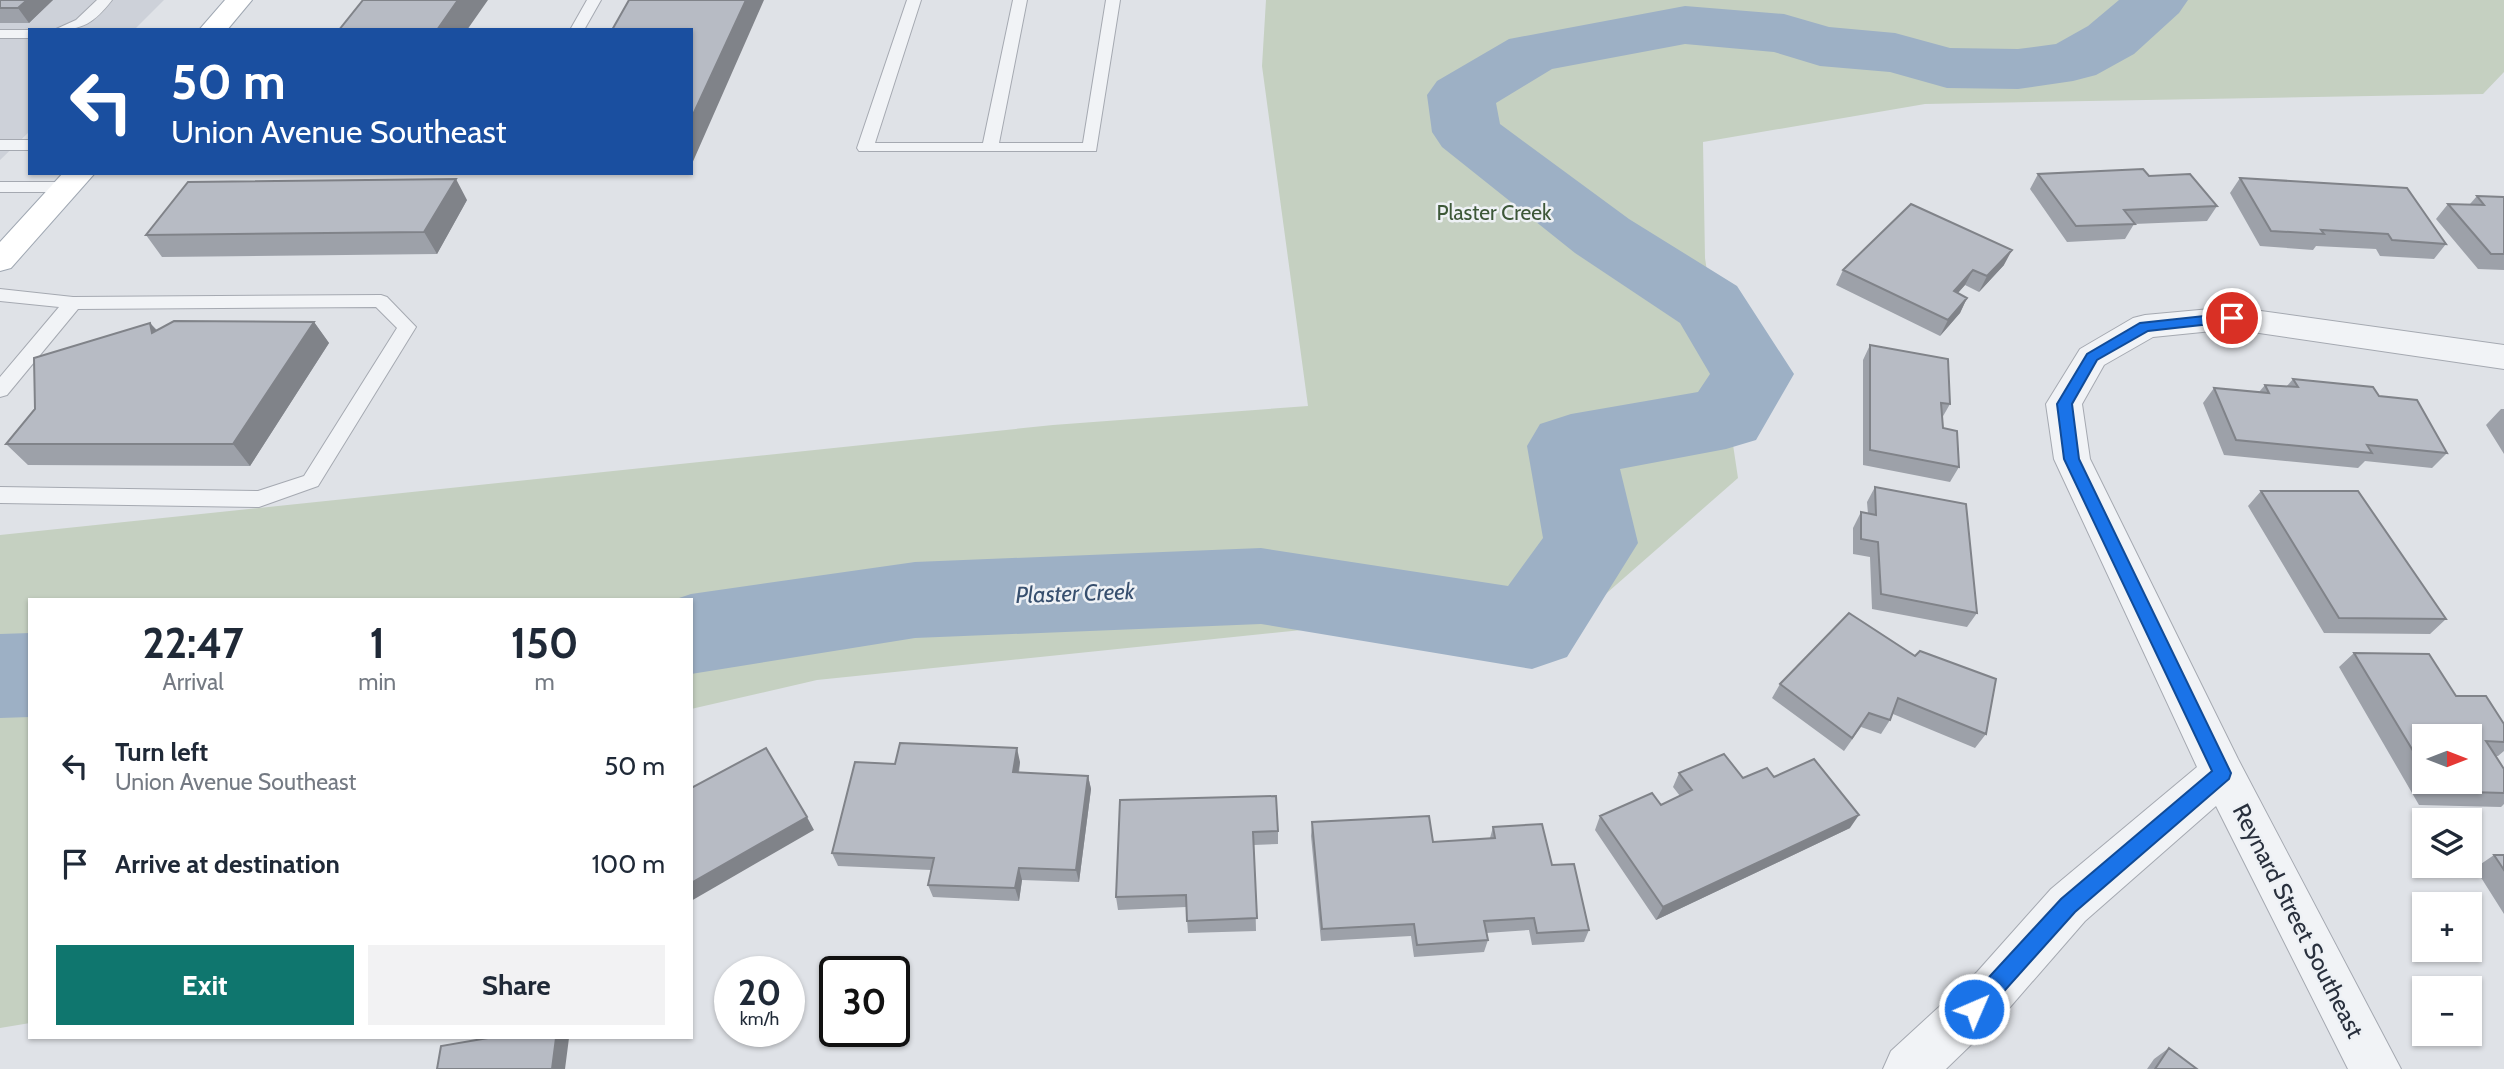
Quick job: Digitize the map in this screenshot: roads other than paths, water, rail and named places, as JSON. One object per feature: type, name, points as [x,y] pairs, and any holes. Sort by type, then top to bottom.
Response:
[{"type":"main road","points":[[214,28],[239,0]]},
{"type":"main road","points":[[0,261],[74,180]]},
{"type":"street","name":"Reynard Street Southeast","points":[[2375,1069],[2222,773],[2072,459],[2064,404],[2092,357],[2145,326],[2232,318],[2504,357]]},
{"type":"street","points":[[1909,1069],[1994,989],[2068,905],[2222,773]]},
{"type":"lane","points":[[67,28],[81,23],[105,0]]},
{"type":"lane","points":[[578,28],[594,0]]},
{"type":"lane","points":[[914,0],[865,148],[1090,148],[1113,0]]},
{"type":"lane","points":[[990,148],[1020,0]]},
{"type":"lane","points":[[0,34],[28,34]]},
{"type":"lane","points":[[0,145],[28,145]]},
{"type":"lane","points":[[0,187],[74,180]]},
{"type":"lane","points":[[0,295],[73,303],[381,301],[407,327],[311,481],[259,499],[0,495]]},
{"type":"lane","points":[[0,390],[73,303]]},
{"type":"waterway","name":"Plaster Creek","points":[[693,634],[915,600],[1261,586],[1532,629],[1591,543],[1571,446],[1726,418],[1752,374],[1709,305],[1602,236],[1467,132],[1461,95],[1532,53],[1685,25],[1784,33],[1820,46],[1895,53],[1947,68],[2018,69],[2073,61],[2111,40],[2157,0]]},
{"type":"waterway","name":"Plaster Creek","points":[[0,676],[28,675]]}]
